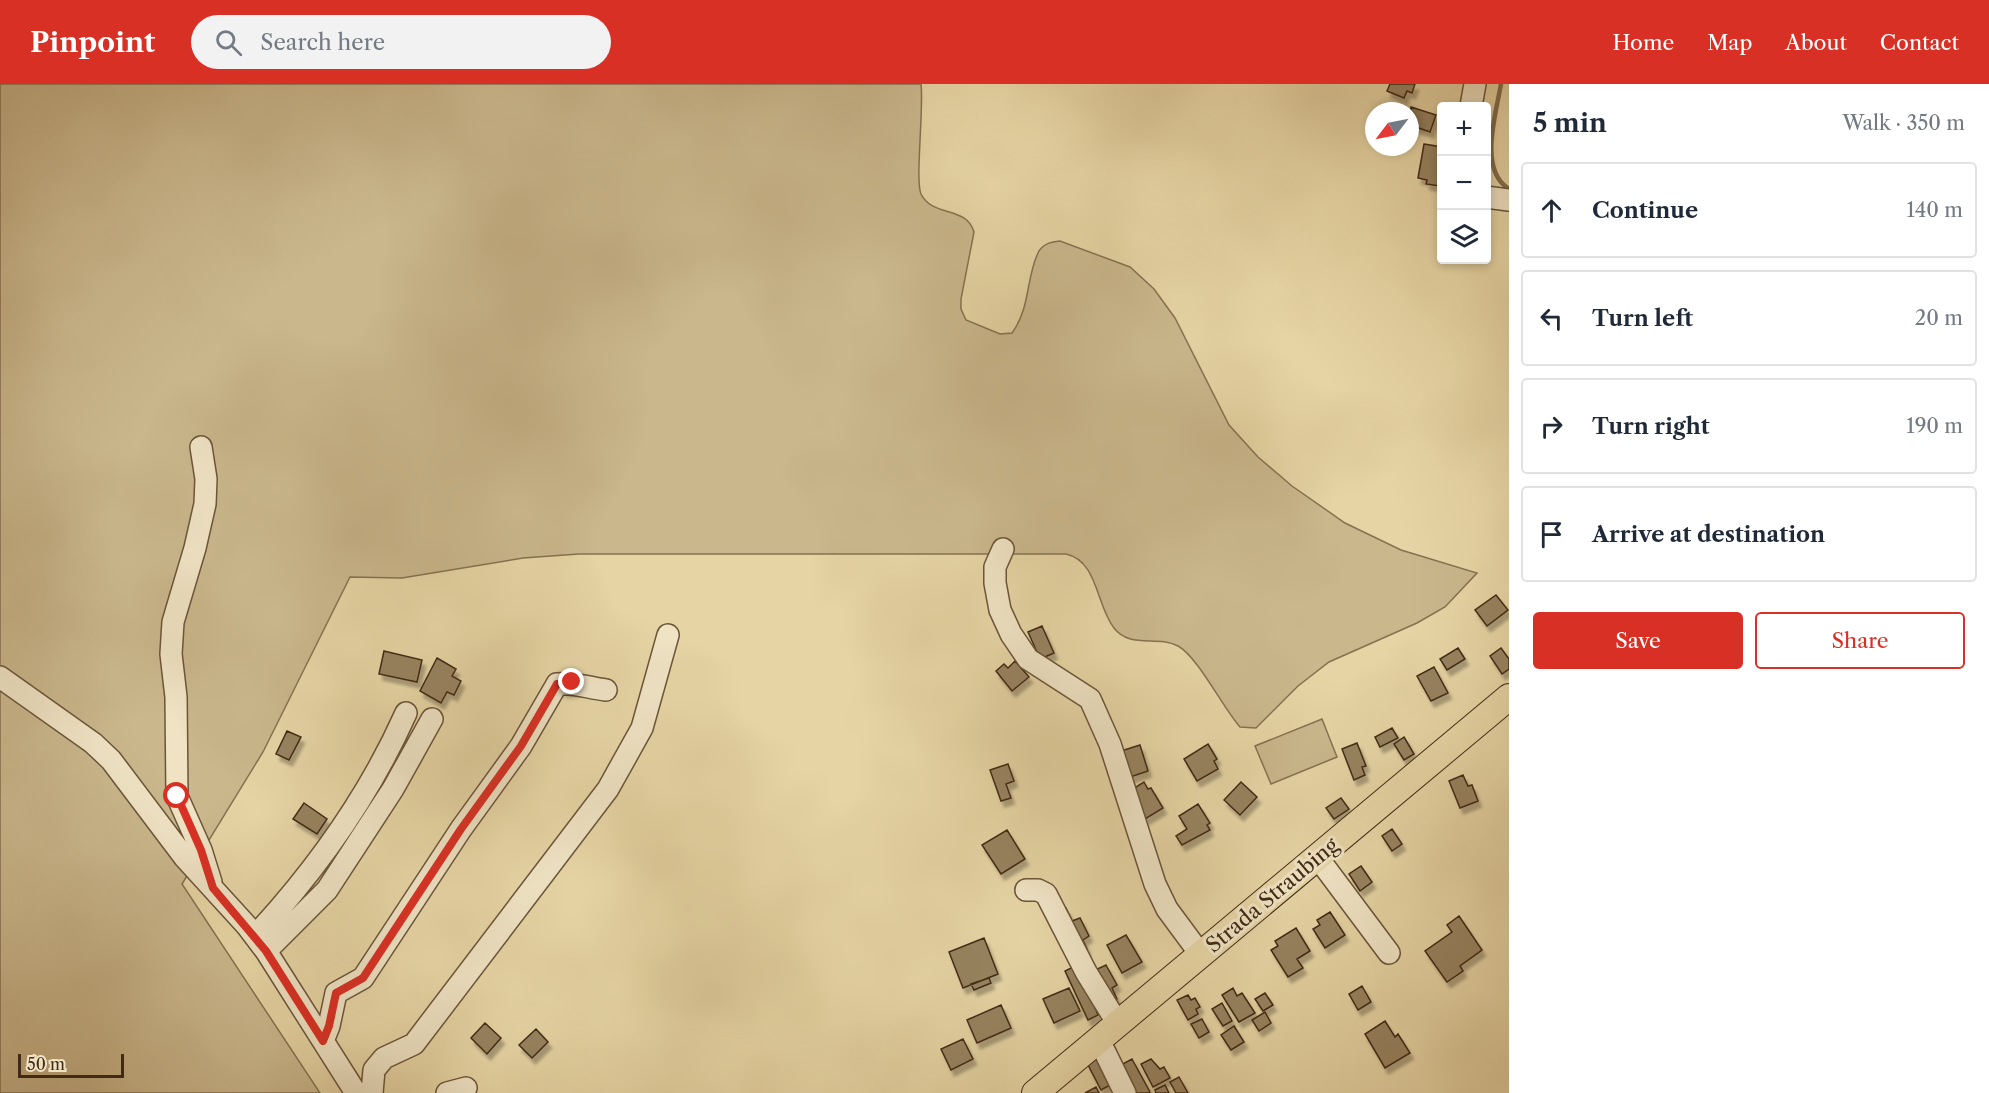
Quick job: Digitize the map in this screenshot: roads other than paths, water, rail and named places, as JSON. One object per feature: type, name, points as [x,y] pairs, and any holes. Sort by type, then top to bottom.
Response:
[{"type":"main road","name":"Strada Straubing","points":[[1035,1093],[1509,697]]},
{"type":"street","points":[[1472,102],[1475,84]]},
{"type":"street","points":[[1491,197],[1509,200]]},
{"type":"street","points":[[201,447],[206,479],[205,504],[195,548],[173,622],[171,654],[176,697],[177,796],[201,850],[213,888]]},
{"type":"street","points":[[1003,549],[995,567],[995,583],[1000,610],[1011,634],[1028,659],[1090,699],[1107,736],[1155,884],[1167,909],[1201,956]]},
{"type":"street","points":[[372,1093],[374,1070],[384,1058],[414,1044],[608,789],[642,728],[668,635]]},
{"type":"street","points":[[0,677],[93,743],[111,760],[185,858],[261,943],[356,1093]]},
{"type":"street","points":[[323,1041],[329,1026],[336,993],[363,978],[455,838],[521,746],[557,684],[572,682],[606,690]]},
{"type":"street","points":[[261,943],[322,859],[363,796],[406,713]]},
{"type":"street","points":[[261,943],[327,890],[393,789],[432,719]]},
{"type":"street","points":[[1318,858],[1389,953]]},
{"type":"street","points":[[1026,890],[1038,890],[1046,894],[1086,972],[1108,1032],[1125,1093]]},
{"type":"waterway","points":[[1501,84],[1493,125],[1492,155],[1494,169],[1509,189]]}]
